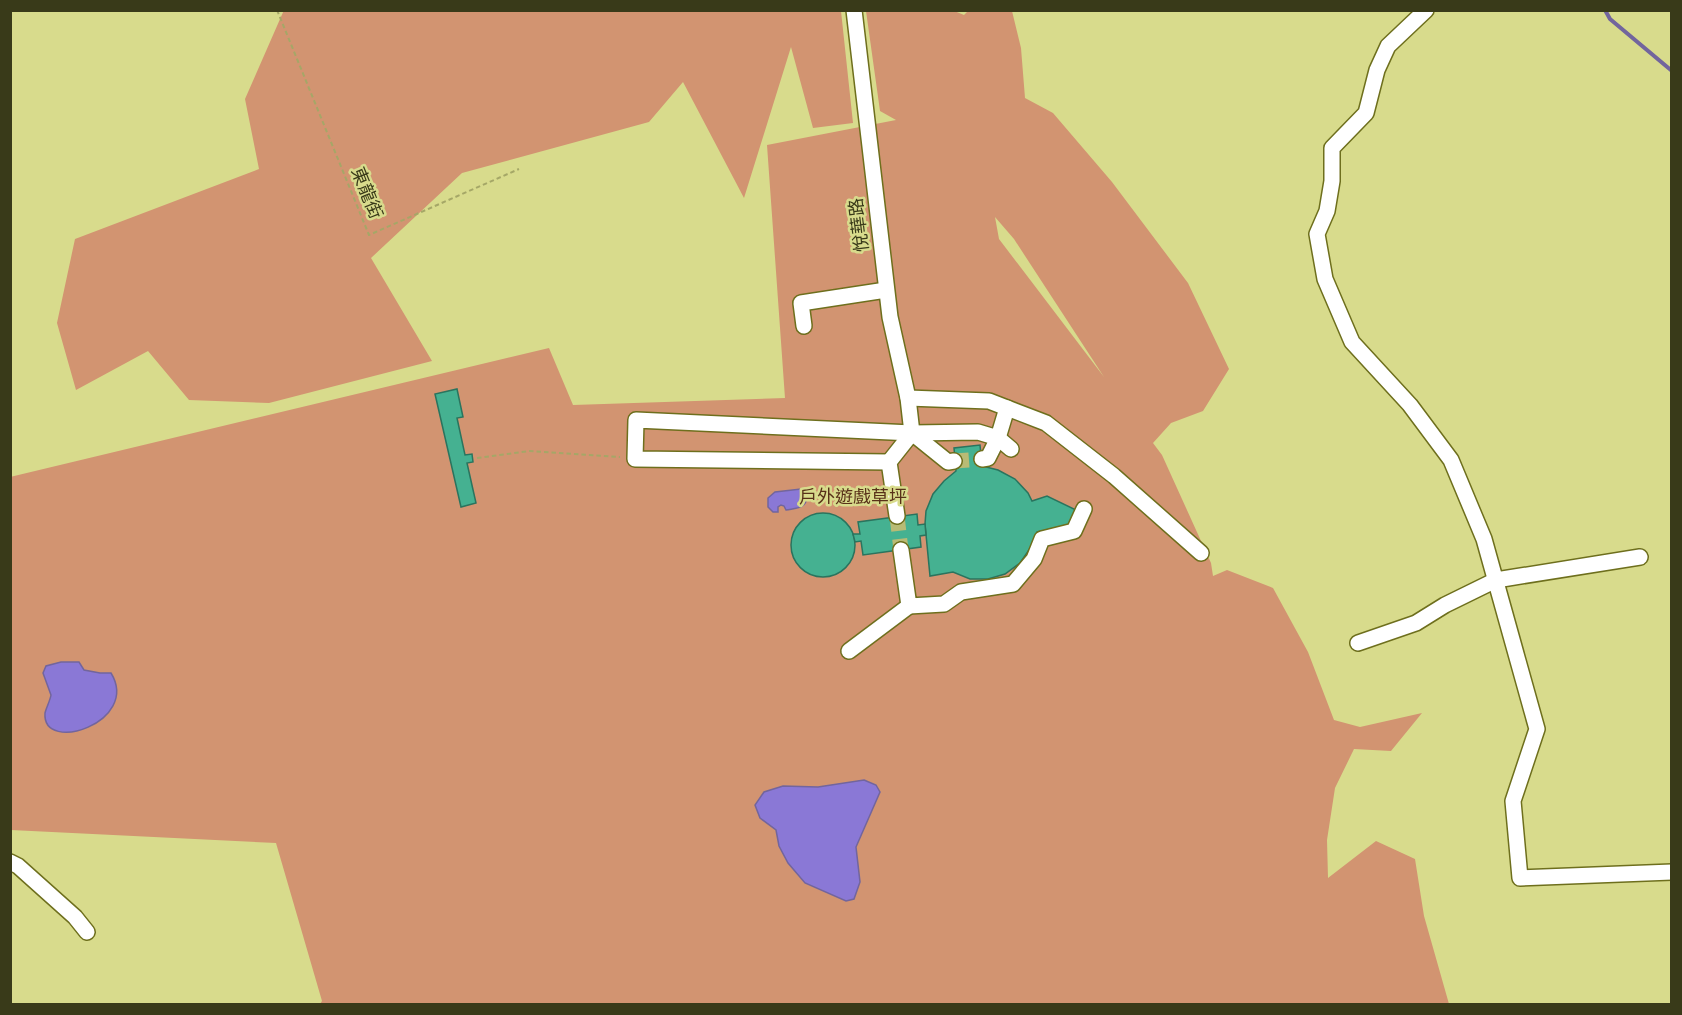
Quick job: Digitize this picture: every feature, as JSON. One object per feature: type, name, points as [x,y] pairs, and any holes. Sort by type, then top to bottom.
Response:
[{"type":"street","name":"悅華路","points":[[854,10],[886,290],[908,398],[912,433]]},
{"type":"street","points":[[1426,10],[1388,46],[1377,70],[1366,113],[1332,148],[1332,181],[1327,211],[1317,234],[1325,279],[1352,342],[1410,405],[1451,460],[1484,539],[1537,729],[1513,801],[1520,878],[1671,872]]},
{"type":"street","points":[[804,326],[801,303],[886,290]]},
{"type":"street","points":[[908,398],[989,401],[1046,423],[1114,476],[1201,553]]},
{"type":"street","points":[[982,459],[988,458],[998,438],[1007,408]]},
{"type":"street","points":[[889,462],[634,459],[636,420],[912,433],[978,432],[998,438],[1011,449]]},
{"type":"street","points":[[912,433],[948,462],[954,461]]},
{"type":"street","points":[[897,516],[889,462],[912,433]]},
{"type":"street","points":[[849,651],[909,606],[944,604],[961,592],[1012,584],[1034,559],[1042,540],[1074,531],[1084,508]]},
{"type":"street","points":[[901,550],[909,606]]},
{"type":"street","points":[[1358,643],[1416,623],[1445,605],[1496,580],[1640,557]]},
{"type":"street","points":[[10,862],[18,866],[75,917],[87,932]]},
{"type":"path","name":"東龍街","points":[[277,10],[369,235],[519,169]]},
{"type":"path","points":[[477,458],[530,451],[634,459]]},
{"type":"green space","points":[[284,10],[841,11],[853,123],[813,128],[791,47],[744,198],[683,82],[649,122],[462,173],[371,258],[432,361],[269,403],[189,400],[148,351],[76,390],[57,323],[75,239],[259,169],[245,99]]},
{"type":"green space","name":"戶外遊戲草坪","points":[[952,10],[964,15],[968,11],[1012,11],[1021,48],[1025,98],[1053,113],[1112,182],[1188,283],[1229,369],[1203,411],[1171,423],[1153,443],[1162,455],[1211,563],[1213,576],[1227,570],[1273,588],[1308,652],[1334,720],[1360,727],[1422,713],[1391,751],[1354,749],[1335,788],[1327,840],[1328,878],[1376,841],[1415,859],[1424,916],[1449,1004],[320,1004],[322,1001],[276,843],[11,830],[10,477],[549,348],[573,405],[785,398],[767,145],[896,120],[880,111],[866,11]],"holes":[[[995,217],[1014,239],[1104,377],[999,239]]]},
{"type":"shaded area","points":[[801,489],[807,497],[803,506],[786,510],[781,505],[778,507],[778,512],[773,512],[768,507],[768,498],[775,492]]},
{"type":"shaded area","points":[[61,662],[79,662],[84,670],[111,673],[117,691],[113,706],[103,718],[88,727],[72,732],[58,731],[48,725],[45,713],[51,695],[43,673],[46,666]]},
{"type":"shaded area","points":[[864,780],[876,785],[880,792],[856,847],[860,882],[854,899],[846,901],[805,883],[788,863],[779,846],[776,830],[760,818],[755,805],[764,792],[783,786],[818,787]]},
{"type":"building","points":[[457,389],[463,417],[457,418],[465,455],[472,454],[473,462],[467,463],[476,503],[461,507],[435,394]]},
{"type":"building","points":[[980,445],[982,466],[998,470],[1015,479],[1032,501],[1047,496],[1078,511],[1067,527],[1037,532],[1031,547],[1020,563],[1005,574],[988,579],[970,579],[953,572],[930,576],[926,511],[933,494],[956,471],[954,448]]},
{"type":"building","points":[[817,513],[829,513],[846,522],[853,533],[855,545],[853,557],[846,568],[829,577],[817,577],[805,572],[796,563],[791,551],[791,539],[796,527],[805,518]]},
{"type":"building","points":[[917,514],[918,525],[925,524],[926,535],[920,536],[921,547],[863,555],[861,541],[855,542],[853,534],[860,534],[858,522]]},
{"type":"waterway","points":[[1605,10],[1610,19],[1672,71]]},
{"type":"tunnel","points":[[954,461],[982,459]]},
{"type":"tunnel","points":[[897,516],[901,550]]}]
